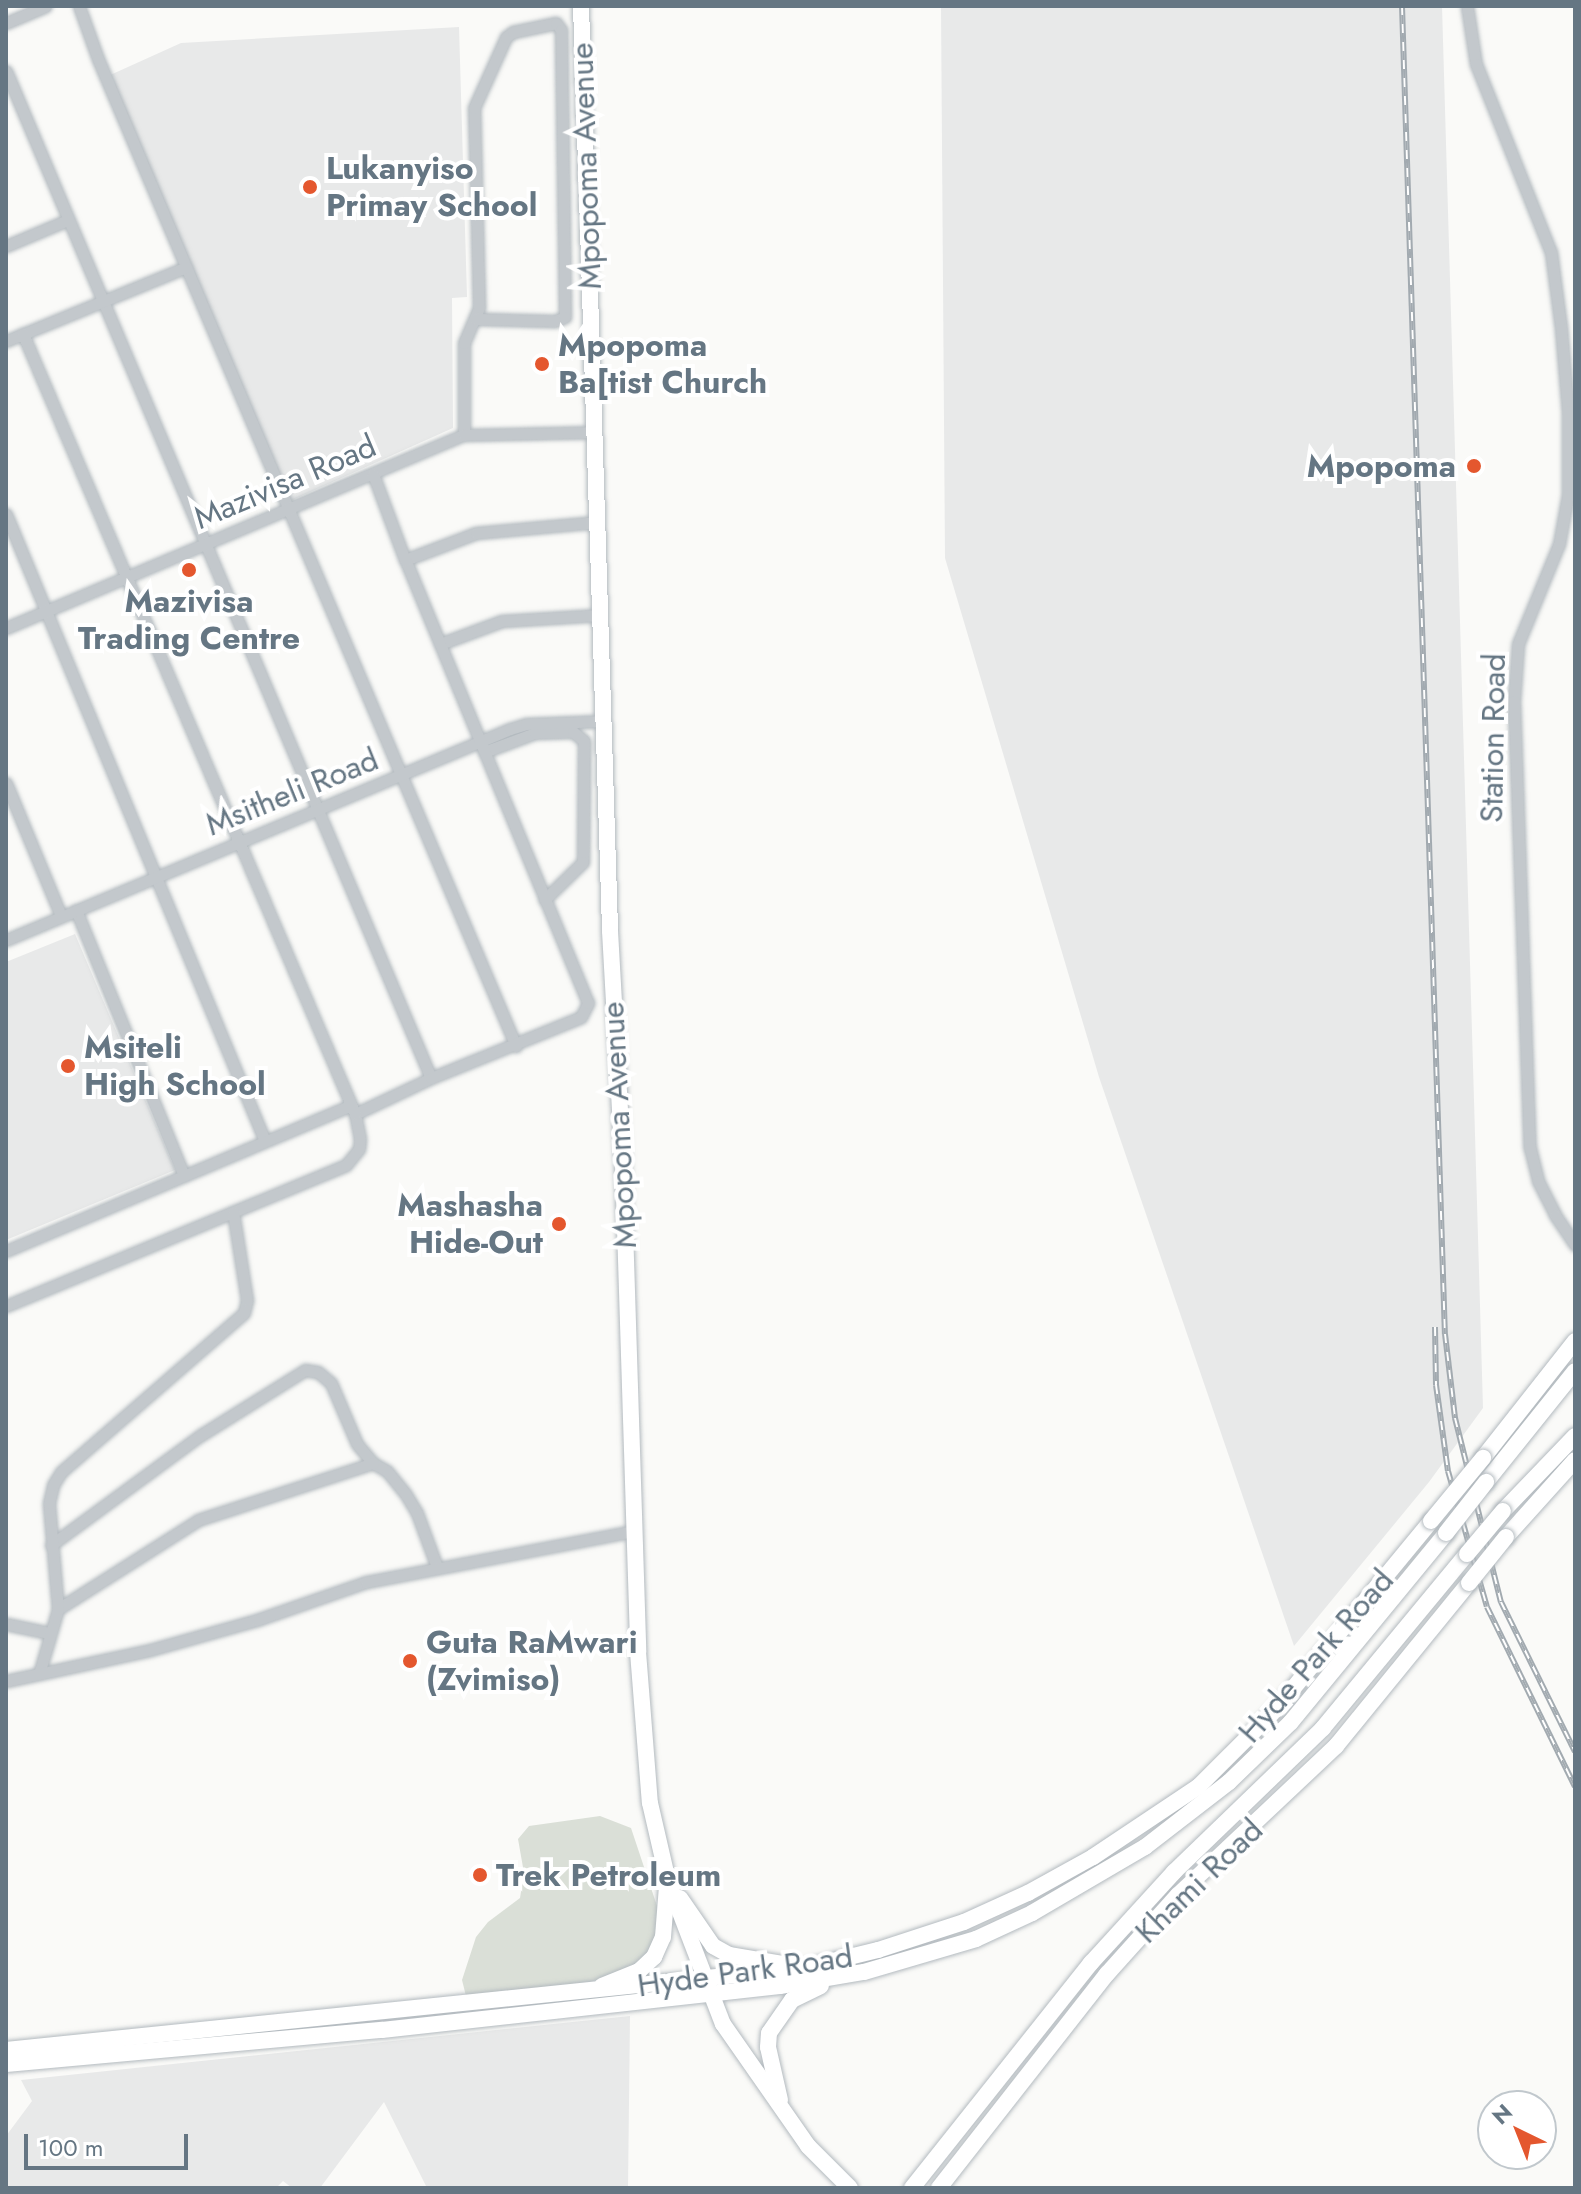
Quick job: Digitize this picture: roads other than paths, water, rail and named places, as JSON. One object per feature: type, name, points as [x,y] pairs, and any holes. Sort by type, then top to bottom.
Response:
[{"type":"street","points":[[6,23],[46,6]]},
{"type":"street","points":[[79,6],[186,267],[516,1046]]},
{"type":"street","name":"Mpopoma Avenue","points":[[581,6],[638,1652],[650,1803],[668,1881],[723,2024],[808,2146],[849,2186]]},
{"type":"street","name":"Station Road","points":[[1467,6],[1476,64],[1551,252],[1561,328],[1568,411],[1568,495],[1559,544],[1518,644],[1514,701],[1530,1148],[1538,1181],[1575,1245]]},
{"type":"street","points":[[464,435],[464,343],[479,307],[474,108],[506,37],[513,32],[556,23],[561,30],[565,317],[555,321],[476,319]]},
{"type":"street","points":[[6,71],[68,220],[105,298],[431,1078]]},
{"type":"street","points":[[6,246],[68,220]]},
{"type":"street","points":[[6,341],[186,267]]},
{"type":"street","points":[[6,1306],[346,1165],[359,1149],[360,1139],[352,1110],[129,576],[23,334]]},
{"type":"street","name":"Mazivisa Road","points":[[6,628],[464,435],[595,432]]},
{"type":"street","points":[[6,1251],[265,1141],[516,1046],[581,1017],[588,1003],[405,560],[373,474]]},
{"type":"street","points":[[6,514],[265,1141]]},
{"type":"street","points":[[405,560],[476,533],[598,522]]},
{"type":"street","points":[[440,644],[502,621],[600,615]]},
{"type":"street","name":"Msitheli Road","points":[[6,940],[401,775],[482,746],[526,724],[604,721]]},
{"type":"street","points":[[482,746],[535,733],[573,732],[584,741],[583,862],[544,900]]},
{"type":"street","points":[[6,783],[61,916]]},
{"type":"street","points":[[76,910],[184,1176]]},
{"type":"street","points":[[39,1674],[58,1609],[49,1503],[61,1472],[244,1313],[247,1300],[233,1212]]},
{"type":"street","name":"Hyde Park Road","points":[[6,2050],[580,1994],[707,1987],[878,1950],[964,1922],[1028,1893],[1160,1815],[1199,1786],[1277,1708],[1575,1341]]},
{"type":"street","points":[[51,1545],[201,1435],[305,1370],[318,1372],[331,1383],[357,1444],[373,1463],[387,1471],[405,1493],[417,1513],[437,1567]]},
{"type":"street","name":"Hyde Park Road","points":[[6,2064],[382,2030],[707,1987],[864,1972],[976,1939],[1059,1898],[1145,1847],[1229,1782],[1291,1722],[1575,1371]]},
{"type":"street","points":[[913,2185],[1102,1951],[1174,1872],[1323,1728],[1503,1511],[1575,1436]]},
{"type":"street","name":"Khami Road","points":[[939,2188],[1107,1974],[1178,1895],[1336,1746],[1506,1537],[1575,1460]]},
{"type":"street","points":[[58,1609],[198,1520],[373,1463]]},
{"type":"street","points":[[6,1681],[150,1650],[257,1620],[366,1582],[634,1531]]},
{"type":"street","points":[[6,1624],[49,1633]]},
{"type":"street","points":[[668,1881],[713,1946],[729,1955],[804,1968]]},
{"type":"street","points":[[580,1994],[639,1971],[654,1957],[663,1937],[668,1881]]},
{"type":"street","points":[[783,2109],[768,2047],[769,2033],[792,2000],[805,1992],[864,1972]]},
{"type":"railway","points":[[1402,6],[1445,1334],[1455,1418],[1501,1602],[1575,1752]]},
{"type":"railway","points":[[1435,1327],[1436,1385],[1448,1471],[1487,1607],[1575,1787]]},
{"type":"place","name":"Lukanyiso Primay School","points":[[310,187]]},
{"type":"place","name":"Mpopoma Ba[tist Church","points":[[542,364]]},
{"type":"place","name":"Mpopoma","points":[[1474,466]]},
{"type":"place","name":"Mazivisa Trading Centre","points":[[189,570]]},
{"type":"place","name":"Msiteli High School","points":[[68,1066]]},
{"type":"place","name":"Mashasha Hide-Out","points":[[559,1224]]},
{"type":"place","name":"Guta RaMwari (Zvimiso)","points":[[410,1661]]},
{"type":"place","name":"Trek Petroleum","points":[[480,1875]]}]
